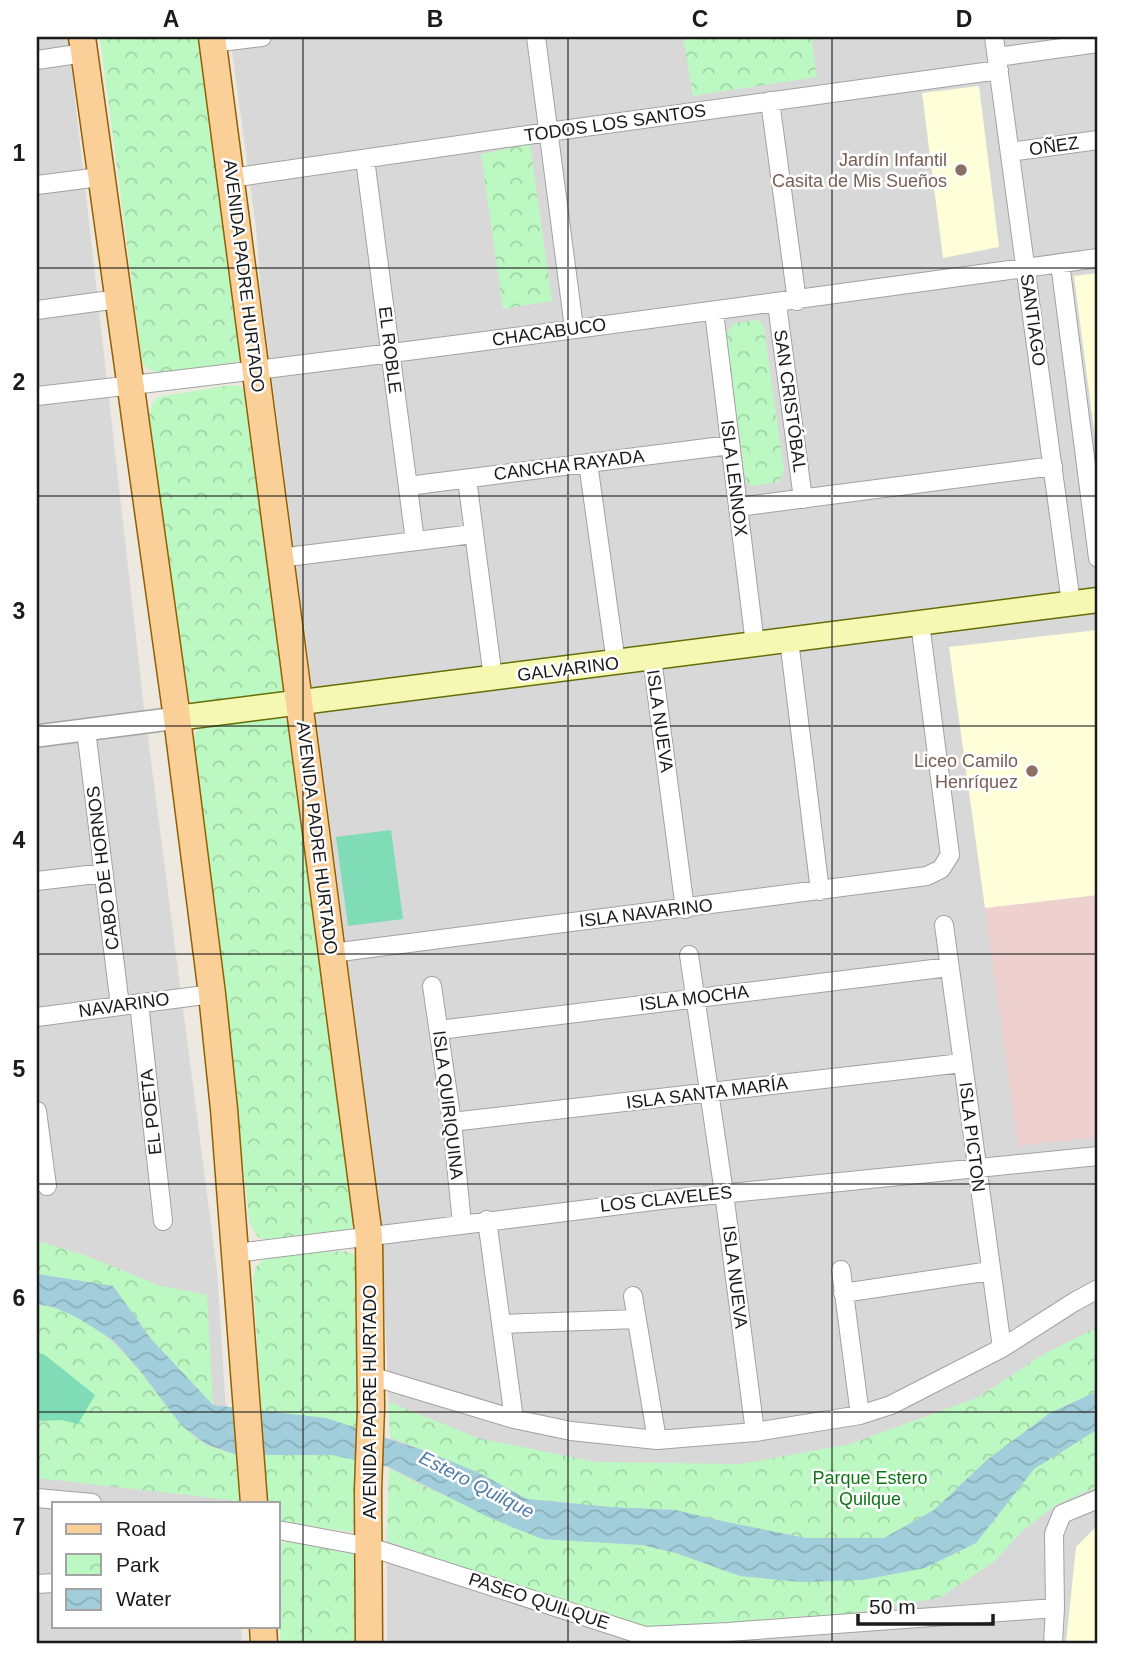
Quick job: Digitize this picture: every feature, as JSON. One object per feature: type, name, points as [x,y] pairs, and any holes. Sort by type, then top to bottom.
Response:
[{"type":"main road","name":"AVENIDA PADRE HURTADO","points":[[212,40],[369,1237],[369,1643]]},
{"type":"main road","points":[[83,45],[177,718],[212,994],[224,1109],[254,1494]]},
{"type":"main road","name":"GALVARINO","points":[[177,718],[1098,600]]},
{"type":"street","points":[[212,40],[262,37]]},
{"type":"street","points":[[536,37],[574,328]]},
{"type":"street","name":"SANTIAGO","points":[[994,37],[1071,603]]},
{"type":"street","name":"TODOS LOS SANTOS","points":[[231,178],[770,101],[998,64],[1098,43]]},
{"type":"street","points":[[37,60],[83,45]]},
{"type":"street","points":[[770,101],[797,301]]},
{"type":"street","name":"OÑEZ","points":[[1010,152],[1098,140]]},
{"type":"street","name":"EL ROBLE","points":[[366,159],[415,541]]},
{"type":"street","points":[[37,185],[100,177]]},
{"type":"street","name":"CHACABUCO","points":[[37,396],[257,372],[574,328],[797,301],[1098,258]]},
{"type":"street","name":"SANTIAGO","points":[[1060,263],[1093,478],[1098,558]]},
{"type":"street","points":[[37,310],[118,299]]},
{"type":"street","name":"SAN CRISTÓBAL","points":[[777,303],[803,499]]},
{"type":"street","name":"ISLA LENNOX","points":[[714,312],[755,644]]},
{"type":"street","name":"CANCHA RAYADA","points":[[408,486],[730,445]]},
{"type":"street","points":[[588,463],[616,663]]},
{"type":"street","points":[[738,507],[1054,474],[1093,478]]},
{"type":"street","points":[[467,479],[493,678]]},
{"type":"street","points":[[279,558],[473,534]]},
{"type":"street","name":"ISLA NAVARINO","points":[[332,953],[820,891],[928,876],[941,869],[950,855],[920,623]]},
{"type":"street","points":[[789,640],[820,891]]},
{"type":"street","name":"ISLA NUEVA","points":[[652,658],[685,909]]},
{"type":"street","name":"GALVARINO","points":[[37,736],[177,718]]},
{"type":"street","name":"CABO DE HORNOS","points":[[86,730],[120,1006]]},
{"type":"street","points":[[37,881],[104,873]]},
{"type":"street","name":"ISLA PICTON","points":[[944,925],[975,1167],[1002,1348]]},
{"type":"street","name":"ISLA NUEVA","points":[[690,955],[755,1432]]},
{"type":"street","name":"ISLA MOCHA","points":[[439,1031],[949,967]]},
{"type":"street","name":"ISLA QUIRIQUINA","points":[[432,986],[452,1122],[462,1224]]},
{"type":"street","name":"NAVARINO","points":[[37,1017],[212,994]]},
{"type":"street","name":"EL POETA","points":[[139,1003],[163,1221]]},
{"type":"street","name":"ISLA SANTA MARÍA","points":[[452,1122],[962,1063]]},
{"type":"street","points":[[37,1111],[47,1186]]},
{"type":"street","name":"LOS CLAVELES","points":[[236,1253],[487,1220],[724,1193],[1098,1156]]},
{"type":"street","points":[[487,1220],[514,1419]]},
{"type":"street","points":[[841,1270],[860,1415]]},
{"type":"street","points":[[843,1293],[990,1271]]},
{"type":"street","points":[[371,1377],[514,1419],[571,1430],[657,1440],[755,1432],[860,1415],[891,1405],[1002,1348],[1098,1289]]},
{"type":"street","points":[[633,1296],[657,1440]]},
{"type":"street","points":[[501,1324],[637,1319]]},
{"type":"street","points":[[37,1498],[81,1502]]},
{"type":"street","points":[[1053,1643],[1054,1534],[1062,1514],[1098,1499]]},
{"type":"street","name":"PASEO QUILQUE","points":[[280,1530],[370,1547],[645,1639],[1055,1608]]},
{"type":"shaded area","points":[[37,37],[68,37],[143,699],[217,1271],[232,1502],[52,1502],[52,1628],[241,1628],[242,1643],[37,1643]]},
{"type":"shaded area","points":[[230,37],[1098,37],[1098,1643],[387,1643],[390,1437],[381,1214]]},
{"type":"shaded area","name":"Jardín Infantil Casita de Mis Sueños","points":[[979,86],[999,247],[943,258],[922,93]]},
{"type":"shaded area","points":[[1098,273],[1098,460],[1074,276]]},
{"type":"shaded area","name":"Liceo Camilo Henríquez","points":[[1098,630],[1098,895],[985,908],[949,647]]},
{"type":"shaded area","points":[[1098,895],[1098,1137],[1018,1146],[985,908]]},
{"type":"shaded area","points":[[1098,1525],[1098,1643],[1066,1643],[1076,1547]]},
{"type":"green space","points":[[100,37],[205,37],[242,352],[239,361],[230,365],[159,374],[145,367]]},
{"type":"green space","points":[[683,37],[811,37],[817,77],[693,96]]},
{"type":"green space","points":[[530,144],[552,301],[503,309],[481,154]]},
{"type":"green space","points":[[759,320],[764,327],[784,471],[779,482],[752,486],[746,482],[726,333],[734,323]]},
{"type":"green space","points":[[231,385],[240,386],[247,392],[285,680],[283,691],[276,697],[197,705],[188,698],[185,690],[149,414],[158,397]]},
{"type":"green space","points":[[274,716],[283,718],[290,724],[355,1219],[352,1227],[343,1232],[267,1239],[259,1238],[250,1225],[192,742],[196,732],[203,726]]},
{"type":"green space","points":[[391,830],[403,919],[348,926],[336,837]]},
{"type":"green space","points":[[37,1241],[87,1256],[158,1285],[207,1295],[213,1405],[151,1339],[113,1286],[37,1274]]},
{"type":"green space","points":[[345,1251],[354,1254],[359,1261],[358,1529],[350,1532],[280,1521],[280,1502],[268,1502],[253,1279],[255,1268],[267,1256]]},
{"type":"green space","points":[[37,1304],[75,1316],[92,1326],[133,1364],[186,1429],[207,1445],[237,1455],[240,1501],[37,1478]]},
{"type":"green space","name":"Parque Estero Quilque","points":[[1098,1327],[1098,1391],[1050,1413],[988,1459],[934,1510],[884,1538],[806,1538],[675,1510],[527,1499],[479,1473],[390,1437],[389,1402],[478,1438],[596,1462],[740,1464],[850,1444],[979,1397],[1044,1354]]},
{"type":"green space","points":[[37,1352],[45,1355],[95,1395],[78,1424],[61,1420],[37,1421]]},
{"type":"green space","name":"Parque Estero Quilque","points":[[1098,1429],[1098,1486],[1058,1504],[1024,1529],[995,1561],[939,1598],[836,1616],[718,1626],[649,1627],[526,1589],[387,1541],[389,1468],[542,1539],[642,1545],[676,1553],[740,1576],[802,1582],[976,1543],[1034,1469]]},
{"type":"green space","points":[[291,1541],[355,1555],[360,1563],[362,1643],[281,1643],[280,1544]]},
{"type":"water","name":"Estero Quilque","points":[[37,1274],[113,1286],[151,1339],[213,1405],[326,1418],[431,1453],[479,1473],[527,1499],[675,1510],[806,1538],[884,1538],[934,1510],[988,1459],[1050,1413],[1098,1391],[1098,1429],[1034,1469],[976,1543],[925,1568],[863,1580],[802,1582],[740,1576],[676,1553],[642,1545],[542,1539],[488,1517],[389,1467],[331,1455],[237,1455],[206,1444],[182,1426],[113,1340],[78,1318],[54,1307],[37,1304]]},
{"type":"place","name":"Jardín Infantil Casita de Mis Sueños","points":[[961,170]]},
{"type":"place","name":"Liceo Camilo Henríquez","points":[[1032,771]]}]
